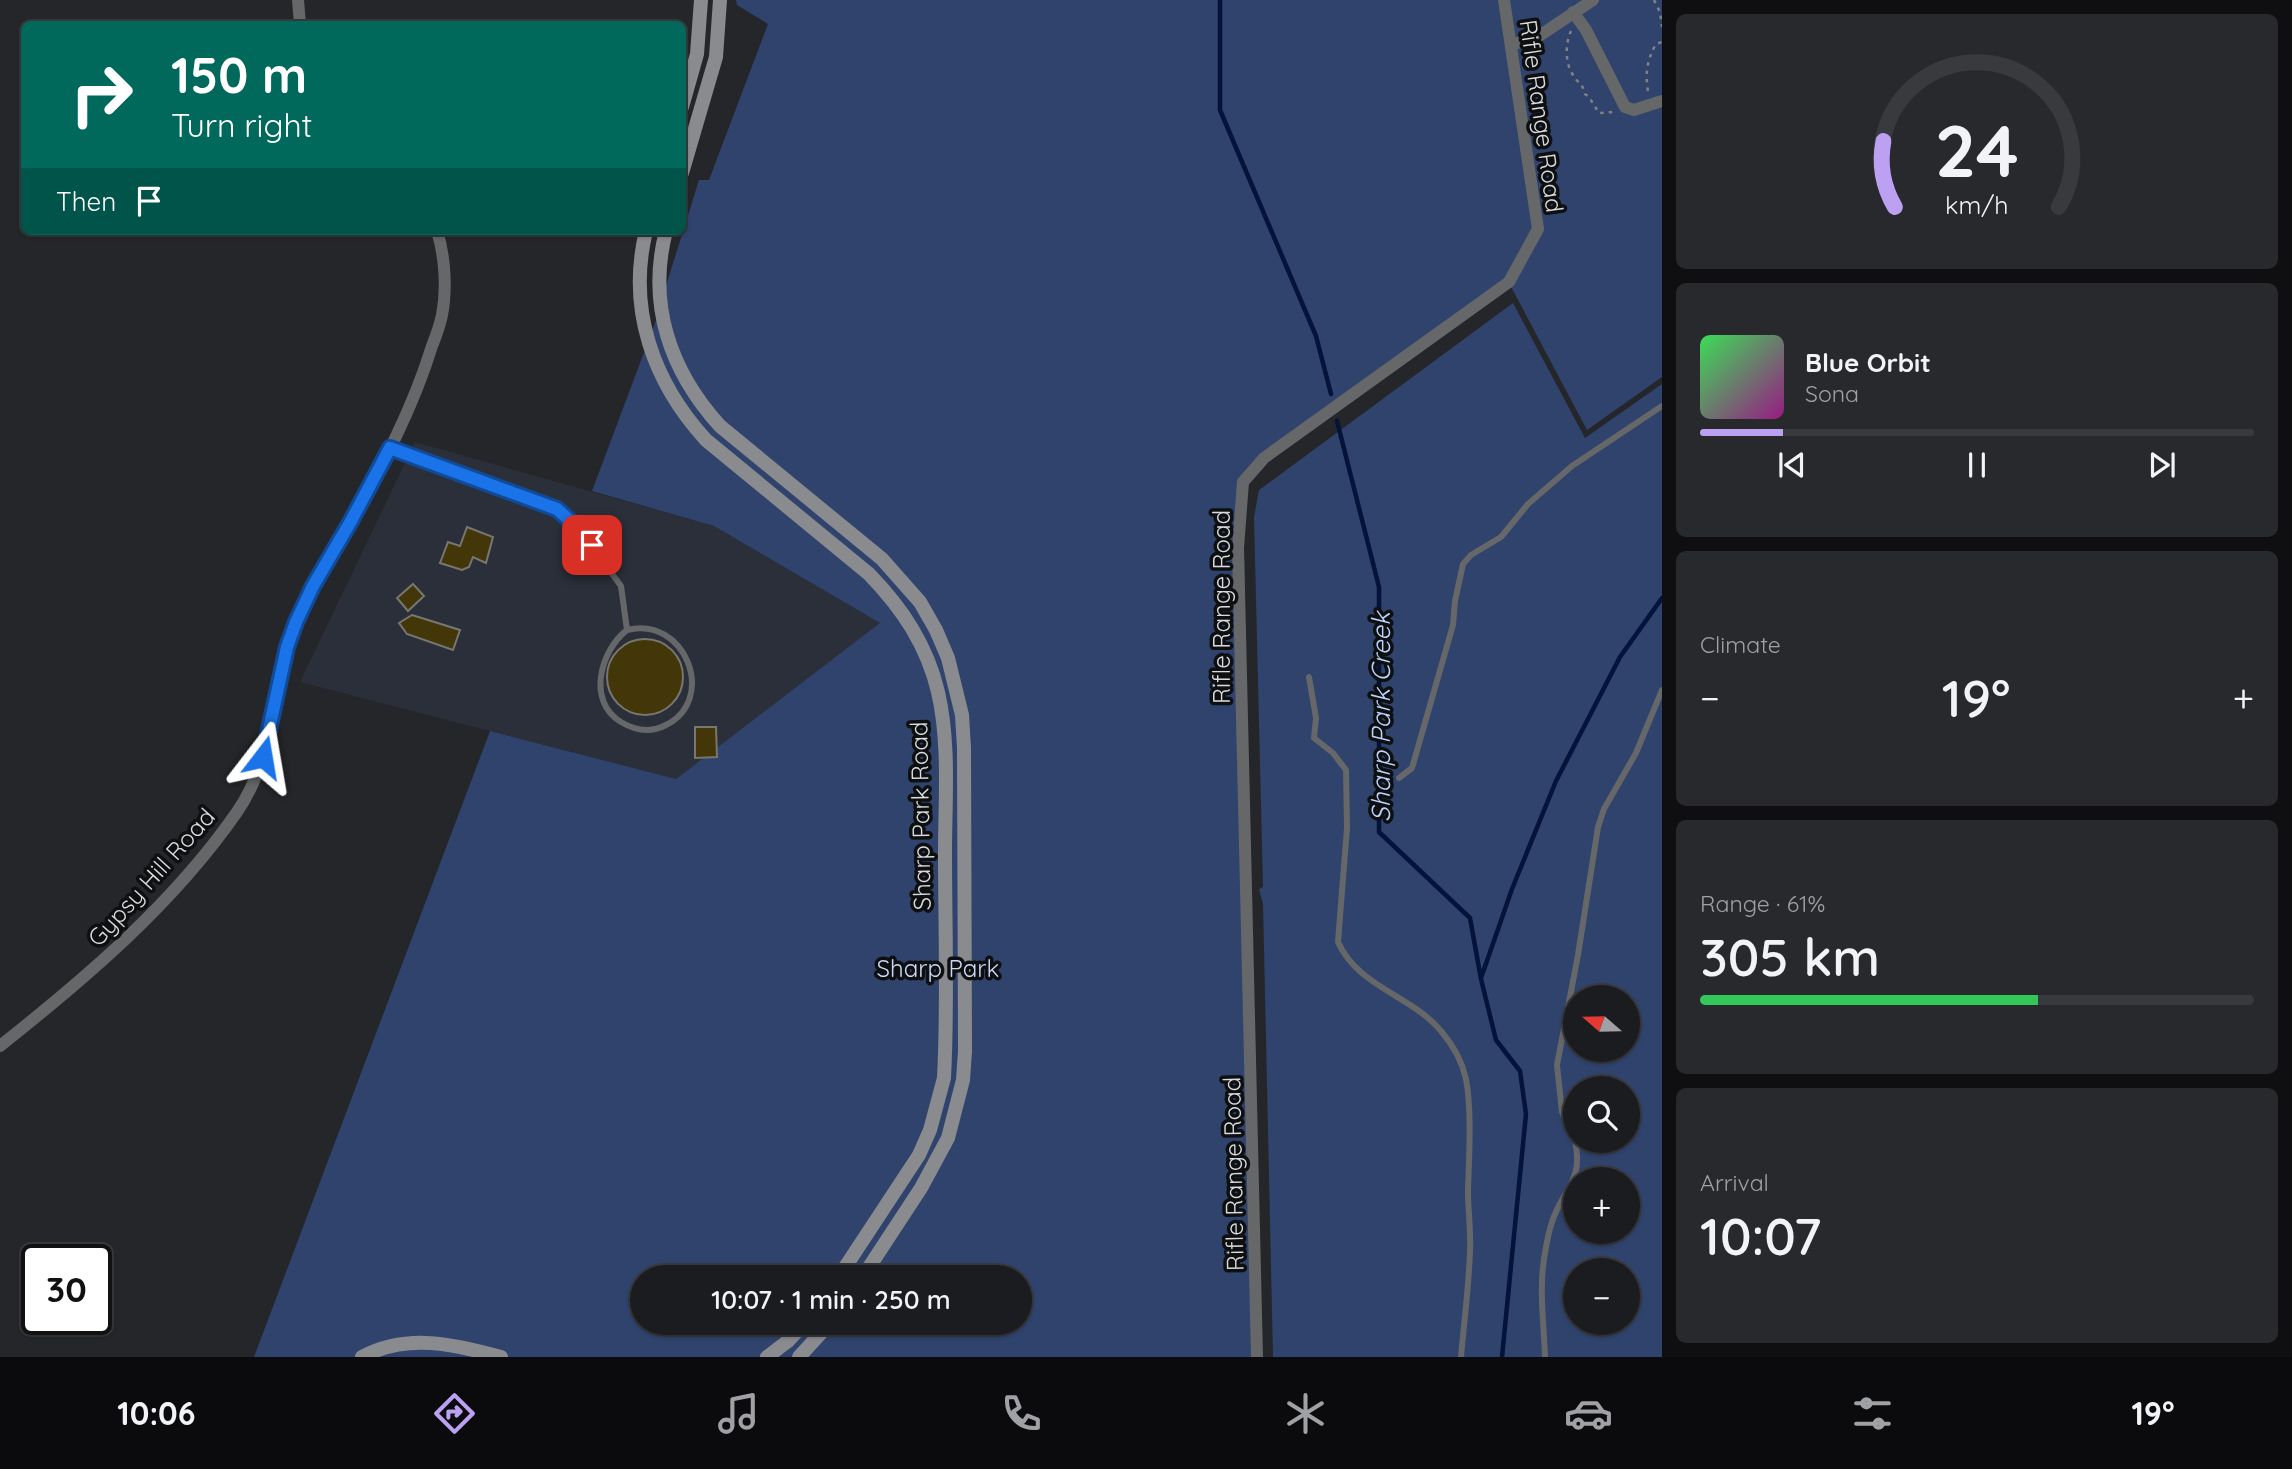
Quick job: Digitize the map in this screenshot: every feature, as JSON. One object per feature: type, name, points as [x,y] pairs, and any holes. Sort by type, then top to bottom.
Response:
[{"type":"main road","points":[[686,93],[697,54],[701,0]]},
{"type":"main road","points":[[686,159],[716,57],[720,0]]},
{"type":"main road","name":"Sharp Park Road","points":[[645,235],[640,264],[642,320],[658,372],[671,395],[687,419],[706,440],[869,574],[887,592],[919,638],[938,692],[945,748],[944,1077],[933,1121],[919,1155],[847,1265]]},
{"type":"main road","name":"Sharp Park Road","points":[[665,235],[660,266],[661,317],[676,363],[702,407],[720,426],[882,559],[902,579],[920,602],[936,630],[957,688],[964,748],[963,1080],[948,1138],[936,1164],[870,1265]]},
{"type":"main road","points":[[767,1357],[794,1335]]},
{"type":"main road","points":[[799,1357],[819,1335]]},
{"type":"main road","points":[[362,1357],[390,1346],[415,1342],[463,1347],[501,1357]]},
{"type":"street","points":[[298,0],[300,21]]},
{"type":"street","name":"Rifle Range Road","points":[[1257,1357],[1238,548],[1243,482],[1264,458],[1509,282],[1538,229],[1504,0]]},
{"type":"street","points":[[1511,45],[1539,36],[1593,0]]},
{"type":"street","points":[[1573,12],[1586,30],[1625,107],[1634,110],[1662,101]]},
{"type":"street","name":"Gypsy Hill Road","points":[[0,1046],[59,1000],[140,926],[193,868],[238,811],[258,775],[287,647],[296,622],[313,586],[399,434],[427,364],[442,315],[444,277],[438,235]]},
{"type":"lane","points":[[1399,778],[1412,768],[1443,665],[1463,564],[1471,555],[1501,537],[1528,504],[1572,466],[1662,406]]},
{"type":"lane","points":[[390,448],[557,509],[579,529],[621,586],[627,630]]},
{"type":"lane","points":[[638,628],[664,633],[676,643],[689,663],[691,693],[685,711],[679,719],[657,730],[639,730],[618,721],[605,704],[601,671],[613,644],[627,630],[638,628]]},
{"type":"lane","points":[[1309,677],[1316,718],[1314,738],[1333,753],[1346,770],[1347,828],[1338,942],[1345,957],[1358,971],[1423,1012],[1441,1031],[1458,1054],[1466,1079],[1470,1149],[1470,1250],[1461,1357]]},
{"type":"lane","points":[[1563,1114],[1557,1065],[1578,956],[1598,827],[1604,809],[1636,753],[1662,690]]},
{"type":"lane","points":[[1545,1357],[1542,1317],[1544,1262],[1551,1223],[1576,1175],[1578,1153]]},
{"type":"path","points":[[1654,0],[1660,12],[1662,27]]},
{"type":"shaded area","points":[[415,442],[714,526],[881,623],[676,779],[300,682]]},
{"type":"green space","name":"Sharp Park","points":[[736,0],[1662,0],[1662,377],[1587,430],[1509,283],[1278,448],[1243,482],[1256,1357],[254,1357],[490,731],[676,779],[880,623],[714,526],[592,491],[661,307],[682,235],[686,235],[686,222],[699,180],[709,180],[768,24],[737,5]]},
{"type":"green space","points":[[1513,303],[1585,438],[1662,384],[1662,1357],[1273,1357],[1263,904],[1259,889],[1263,887],[1254,517],[1259,490]]},
{"type":"building","points":[[467,527],[493,537],[486,563],[473,557],[469,567],[462,570],[440,563],[448,542],[460,546]]},
{"type":"building","points":[[413,584],[424,596],[408,611],[397,598]]},
{"type":"building","points":[[412,615],[460,630],[453,650],[407,634],[399,623]]},
{"type":"building","points":[[645,639],[659,642],[672,650],[680,663],[683,677],[680,691],[672,704],[659,712],[645,715],[631,712],[618,704],[610,691],[607,677],[610,663],[618,650],[631,642]]},
{"type":"building","points":[[695,727],[716,727],[717,757],[695,758]]},
{"type":"waterway","name":"Sharp Park Creek","points":[[1220,0],[1220,110],[1316,336],[1331,394]]},
{"type":"waterway","name":"Sharp Park Creek","points":[[1337,421],[1379,587],[1379,832],[1470,918],[1496,1040],[1520,1071],[1526,1114],[1502,1357]]},
{"type":"waterway","name":"Sharp Park Creek","points":[[1481,978],[1512,889],[1556,781],[1620,657],[1662,598]]},
{"type":"route","points":[[263,757],[269,740],[287,647],[296,622],[313,586],[390,448],[557,509],[592,545]]}]
